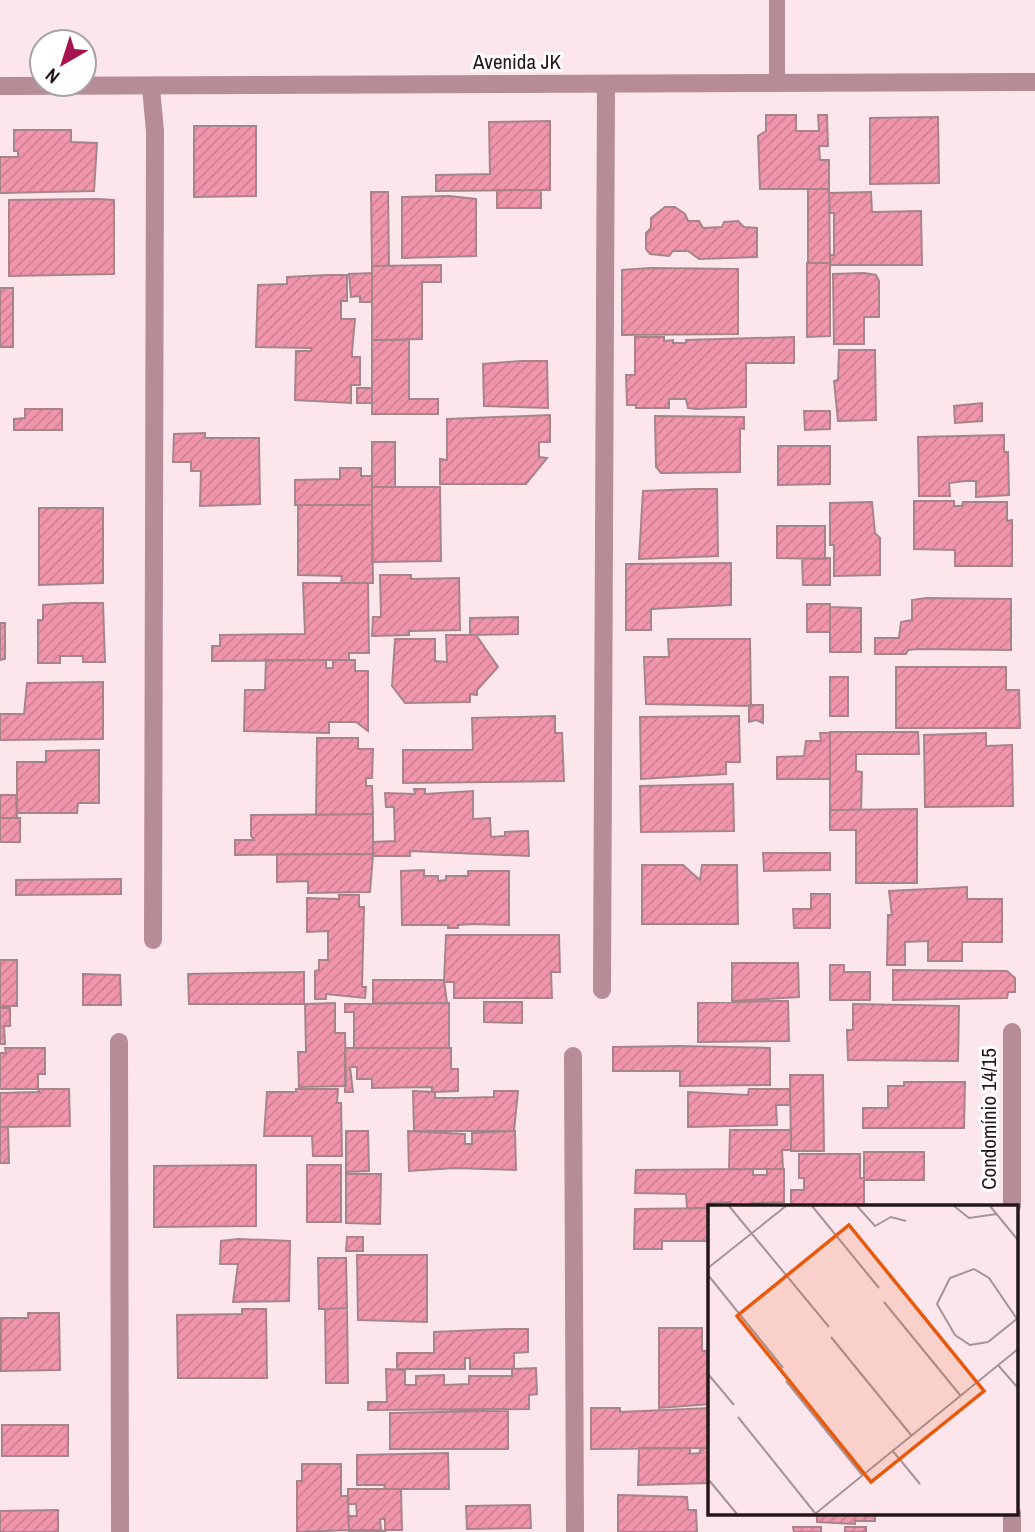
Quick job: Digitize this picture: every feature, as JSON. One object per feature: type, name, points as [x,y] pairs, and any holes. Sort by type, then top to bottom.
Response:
[{"type":"street","name":"Avenida JK","points":[[0,86],[151,88],[1035,82]]},
{"type":"street","points":[[602,990],[606,84]]},
{"type":"street","points":[[151,88],[155,131],[153,940]]},
{"type":"street","name":"Condomínio 14/15","points":[[1012,1032],[1012,1205]]},
{"type":"street","points":[[119,1042],[120,1532]]},
{"type":"street","points":[[573,1056],[575,1532]]},
{"type":"street","points":[[1012,1514],[1012,1532]]},
{"type":"lane","points":[[777,0],[777,84]]},
{"type":"building","points":[[766,115],[796,115],[796,131],[819,131],[818,115],[827,115],[828,146],[819,146],[820,160],[829,160],[829,189],[760,189],[758,136],[766,131]]},
{"type":"building","points":[[938,117],[939,183],[870,184],[870,118]]},
{"type":"building","points":[[550,121],[550,190],[436,191],[436,175],[490,174],[489,122]]},
{"type":"building","points":[[194,126],[256,126],[256,196],[194,197]]},
{"type":"building","points":[[14,130],[71,130],[71,142],[97,143],[94,191],[0,193],[0,157],[18,157],[18,151],[14,151]]},
{"type":"building","points":[[808,189],[829,189],[830,263],[808,263]]},
{"type":"building","points":[[497,190],[541,190],[541,208],[497,208]]},
{"type":"building","points":[[371,192],[388,192],[389,266],[372,266]]},
{"type":"building","points":[[871,192],[872,212],[921,211],[922,265],[830,265],[830,255],[834,255],[834,213],[830,213],[829,193]]},
{"type":"building","points":[[449,196],[476,199],[476,256],[402,258],[402,197]]},
{"type":"building","points":[[9,200],[114,200],[114,274],[9,276]]},
{"type":"building","points":[[665,207],[675,207],[685,214],[688,221],[699,221],[703,228],[722,227],[724,222],[738,221],[744,227],[757,228],[757,257],[699,259],[688,251],[673,251],[669,256],[650,254],[646,249],[646,233],[651,228],[651,218]]},
{"type":"building","points":[[807,263],[830,263],[830,336],[807,337]]},
{"type":"building","points":[[441,265],[441,282],[422,282],[422,339],[372,340],[372,266]]},
{"type":"building","points":[[738,269],[738,334],[622,335],[622,270]]},
{"type":"building","points":[[372,273],[372,302],[360,302],[360,296],[351,297],[349,274]]},
{"type":"building","points":[[833,274],[876,275],[879,281],[879,317],[864,317],[864,344],[834,344]]},
{"type":"building","points":[[347,275],[347,301],[341,301],[341,319],[355,319],[352,357],[360,357],[360,385],[351,385],[351,403],[295,400],[296,351],[311,351],[311,348],[256,347],[258,285],[287,284],[287,277]]},
{"type":"building","points":[[0,288],[13,288],[13,347],[0,347]]},
{"type":"building","points":[[635,337],[664,337],[664,341],[686,343],[686,340],[794,337],[794,363],[746,363],[746,407],[696,409],[688,408],[686,399],[669,399],[669,408],[636,408],[636,405],[627,405],[626,375],[635,375]]},
{"type":"building","points":[[372,340],[409,340],[409,399],[438,399],[438,414],[372,414]]},
{"type":"building","points":[[839,350],[875,350],[876,420],[838,421],[834,381],[838,380]]},
{"type":"building","points":[[547,361],[548,408],[484,406],[483,364]]},
{"type":"building","points":[[357,388],[372,388],[372,403],[357,403]]},
{"type":"building","points":[[982,403],[982,421],[955,423],[954,406]]},
{"type":"building","points":[[25,409],[62,409],[62,430],[14,430],[14,419],[25,418]]},
{"type":"building","points":[[804,411],[830,411],[830,429],[805,430]]},
{"type":"building","points":[[550,415],[550,442],[539,442],[539,457],[547,458],[526,484],[440,484],[440,459],[447,460],[447,419]]},
{"type":"building","points":[[655,416],[744,417],[744,429],[740,428],[740,472],[661,473],[656,467]]},
{"type":"building","points":[[205,433],[205,438],[259,438],[260,504],[200,506],[201,471],[191,471],[191,462],[173,462],[174,434]]},
{"type":"building","points":[[1004,435],[1004,452],[1008,452],[1009,495],[976,497],[976,481],[965,481],[949,483],[950,496],[919,496],[918,437]]},
{"type":"building","points":[[372,442],[395,442],[395,487],[372,487]]},
{"type":"building","points":[[778,446],[830,446],[830,484],[778,485]]},
{"type":"building","points":[[340,468],[361,468],[361,476],[372,476],[372,505],[295,505],[295,480],[340,479]]},
{"type":"building","points":[[372,487],[440,487],[441,561],[372,562]]},
{"type":"building","points":[[717,489],[718,556],[639,559],[643,491]]},
{"type":"building","points":[[914,501],[954,501],[954,506],[962,506],[963,502],[1007,502],[1007,521],[1012,520],[1012,566],[955,566],[955,550],[914,549]]},
{"type":"building","points":[[872,502],[875,533],[880,538],[880,575],[834,576],[834,545],[830,545],[830,503]]},
{"type":"building","points":[[298,505],[372,505],[373,583],[341,583],[342,576],[298,575]]},
{"type":"building","points":[[39,508],[103,508],[103,583],[39,585]]},
{"type":"building","points":[[777,526],[825,526],[825,559],[777,558]]},
{"type":"building","points":[[830,558],[830,585],[803,585],[802,559]]},
{"type":"building","points":[[731,563],[731,605],[651,609],[651,630],[626,630],[626,564]]},
{"type":"building","points":[[380,575],[411,575],[411,579],[459,578],[460,630],[409,631],[409,635],[372,636],[373,617],[381,617]]},
{"type":"building","points":[[303,583],[368,583],[369,653],[349,653],[349,660],[212,661],[212,646],[220,646],[220,635],[305,634]]},
{"type":"building","points":[[1011,599],[1011,650],[919,649],[908,650],[906,654],[875,654],[875,638],[899,638],[901,622],[912,620],[912,600]]},
{"type":"building","points":[[103,603],[105,662],[83,662],[83,656],[60,656],[60,663],[38,663],[38,620],[43,620],[43,605]]},
{"type":"building","points":[[807,604],[830,604],[830,632],[807,632]]},
{"type":"building","points":[[830,607],[861,608],[861,652],[830,652]]},
{"type":"building","points":[[518,617],[518,634],[470,635],[470,618]]},
{"type":"building","points":[[0,623],[5,623],[5,659],[0,660]]},
{"type":"building","points":[[446,635],[476,635],[498,667],[477,690],[477,695],[470,694],[470,702],[405,703],[392,686],[395,639],[435,639],[435,661],[447,662]]},
{"type":"building","points":[[668,639],[750,639],[751,706],[646,704],[644,657],[669,657]]},
{"type":"building","points":[[266,660],[326,660],[326,668],[333,668],[333,660],[355,660],[355,671],[368,671],[368,731],[356,722],[329,722],[329,733],[244,731],[245,690],[265,690]]},
{"type":"building","points":[[896,667],[1006,667],[1006,690],[1019,690],[1020,728],[896,728]]},
{"type":"building","points":[[830,677],[848,677],[848,716],[830,716]]},
{"type":"building","points":[[103,682],[103,739],[0,740],[0,714],[24,714],[27,683]]},
{"type":"building","points":[[749,705],[763,705],[763,723],[756,720],[749,722]]},
{"type":"building","points":[[555,716],[555,733],[562,733],[564,781],[403,783],[403,750],[473,750],[472,718]]},
{"type":"building","points":[[739,716],[740,762],[726,762],[726,774],[641,779],[640,717]]},
{"type":"building","points":[[830,732],[918,732],[919,754],[856,754],[856,771],[862,772],[861,810],[830,810]]},
{"type":"building","points":[[820,733],[830,733],[830,779],[777,779],[777,757],[804,756],[806,741],[821,741]]},
{"type":"building","points":[[986,733],[986,746],[1012,745],[1013,806],[925,807],[924,735]]},
{"type":"building","points":[[317,738],[358,738],[358,749],[373,749],[372,778],[366,778],[366,786],[372,786],[373,814],[316,815]]},
{"type":"building","points":[[99,750],[99,803],[78,803],[77,813],[17,813],[17,762],[46,762],[46,751]]},
{"type":"building","points":[[733,784],[734,831],[641,832],[640,786]]},
{"type":"building","points":[[414,789],[425,789],[425,794],[473,791],[473,819],[490,818],[491,837],[505,836],[505,832],[528,831],[529,856],[410,851],[410,856],[373,856],[373,842],[395,841],[394,807],[386,807],[385,793],[415,794]]},
{"type":"building","points":[[0,795],[16,795],[17,818],[0,818]]},
{"type":"building","points":[[917,809],[917,883],[856,883],[856,830],[830,830],[830,810]]},
{"type":"building","points":[[373,814],[373,854],[235,855],[235,840],[254,840],[251,836],[251,815]]},
{"type":"building","points":[[0,818],[20,818],[20,842],[0,842]]},
{"type":"building","points":[[763,853],[830,853],[830,870],[764,871]]},
{"type":"building","points":[[277,854],[373,854],[370,892],[308,893],[308,881],[277,882]]},
{"type":"building","points":[[642,865],[683,865],[700,880],[702,865],[737,865],[738,924],[642,924]]},
{"type":"building","points":[[424,870],[424,876],[438,876],[438,881],[446,880],[446,876],[468,876],[468,871],[509,871],[509,925],[472,924],[448,928],[448,925],[402,925],[401,871]]},
{"type":"building","points":[[121,879],[121,894],[16,895],[16,880]]},
{"type":"building","points":[[967,887],[967,899],[1002,899],[1002,942],[962,942],[962,961],[928,961],[928,941],[905,942],[905,965],[887,965],[888,915],[892,915],[889,891]]},
{"type":"building","points":[[811,894],[830,894],[830,928],[794,928],[793,909],[811,909]]},
{"type":"building","points":[[339,895],[359,895],[359,907],[364,907],[362,987],[366,987],[365,998],[326,994],[326,999],[315,999],[315,971],[319,970],[319,960],[328,960],[328,931],[307,932],[307,898],[339,899]]},
{"type":"building","points":[[446,935],[559,935],[560,972],[551,972],[552,998],[454,998],[454,982],[444,982]]},
{"type":"building","points":[[0,960],[17,960],[17,1006],[0,1006]]},
{"type":"building","points":[[732,963],[798,963],[799,997],[732,1001]]},
{"type":"building","points":[[830,965],[844,965],[844,972],[870,972],[870,1000],[830,1000]]},
{"type":"building","points":[[893,970],[1007,971],[1015,978],[1015,992],[1008,992],[1007,998],[893,1000]]},
{"type":"building","points":[[304,972],[304,1004],[189,1004],[188,974]]},
{"type":"building","points":[[83,974],[120,975],[121,1005],[83,1005]]},
{"type":"building","points":[[373,980],[444,980],[447,1003],[373,1003]]},
{"type":"building","points":[[788,1001],[789,1041],[698,1042],[698,1003]]},
{"type":"building","points":[[484,1002],[522,1002],[522,1023],[484,1022]]},
{"type":"building","points":[[335,1003],[335,1033],[345,1033],[346,1086],[299,1087],[298,1052],[306,1052],[305,1004]]},
{"type":"building","points":[[449,1003],[449,1048],[354,1048],[354,1012],[345,1012],[345,1004]]},
{"type":"building","points":[[853,1004],[959,1006],[958,1061],[848,1060],[847,1030],[853,1030]]},
{"type":"building","points":[[0,1008],[10,1008],[10,1026],[4,1026],[5,1044],[0,1044]]},
{"type":"building","points":[[613,1047],[770,1048],[770,1085],[680,1086],[680,1071],[613,1071]]},
{"type":"building","points":[[5,1048],[45,1048],[45,1074],[38,1074],[38,1089],[0,1089],[0,1053],[6,1053]]},
{"type":"building","points":[[345,1048],[451,1048],[451,1069],[458,1069],[458,1091],[432,1092],[432,1087],[372,1088],[372,1079],[357,1079],[357,1067],[350,1067],[353,1092],[345,1092]]},
{"type":"building","points":[[790,1075],[823,1075],[824,1151],[791,1151]]},
{"type":"building","points":[[904,1082],[965,1082],[964,1128],[863,1128],[863,1108],[888,1108],[888,1086],[904,1086]]},
{"type":"building","points":[[38,1089],[69,1089],[70,1126],[0,1127],[0,1093],[39,1092]]},
{"type":"building","points":[[296,1089],[338,1089],[337,1103],[341,1103],[342,1156],[313,1156],[312,1136],[264,1136],[267,1092],[296,1092]]},
{"type":"building","points":[[749,1089],[790,1089],[790,1105],[776,1105],[777,1125],[688,1127],[688,1092],[748,1095]]},
{"type":"building","points":[[413,1091],[435,1092],[435,1098],[456,1098],[494,1097],[494,1091],[518,1091],[514,1131],[414,1131]]},
{"type":"building","points":[[0,1127],[8,1127],[9,1163],[0,1163]]},
{"type":"building","points":[[730,1130],[791,1130],[791,1150],[782,1150],[783,1169],[729,1169]]},
{"type":"building","points":[[346,1131],[368,1131],[369,1171],[346,1172]]},
{"type":"building","points":[[408,1131],[465,1134],[465,1144],[472,1144],[472,1133],[515,1131],[516,1170],[455,1168],[409,1171]]},
{"type":"building","points":[[864,1152],[924,1152],[924,1180],[864,1180],[864,1205],[791,1205],[791,1190],[804,1190],[804,1178],[799,1178],[799,1154],[860,1154],[860,1178],[864,1178]]},
{"type":"building","points":[[256,1165],[256,1226],[154,1227],[154,1166]]},
{"type":"building","points":[[307,1165],[341,1165],[341,1222],[307,1222]]},
{"type":"building","points":[[753,1169],[753,1175],[767,1175],[767,1169],[784,1169],[784,1202],[753,1205],[709,1203],[708,1208],[687,1208],[686,1194],[635,1193],[636,1170]]},
{"type":"building","points":[[346,1174],[381,1174],[380,1224],[346,1223]]},
{"type":"building","points":[[708,1208],[708,1241],[662,1241],[662,1249],[634,1249],[635,1209]]},
{"type":"building","points":[[347,1237],[363,1237],[363,1251],[346,1251]]},
{"type":"building","points":[[221,1241],[290,1241],[289,1301],[233,1302],[238,1264],[220,1264]]},
{"type":"building","points":[[357,1255],[427,1255],[427,1322],[358,1320]]},
{"type":"building","points":[[318,1258],[346,1258],[347,1308],[319,1309]]},
{"type":"building","points":[[347,1308],[348,1383],[326,1383],[325,1309]]},
{"type":"building","points":[[242,1309],[266,1309],[267,1378],[178,1378],[177,1315],[242,1314]]},
{"type":"building","points":[[28,1313],[59,1313],[60,1370],[1,1371],[1,1318],[28,1318]]},
{"type":"building","points":[[659,1328],[702,1328],[702,1351],[708,1351],[708,1404],[659,1408]]},
{"type":"building","points":[[528,1329],[528,1352],[514,1353],[514,1369],[470,1369],[470,1358],[465,1358],[465,1369],[397,1369],[397,1353],[434,1353],[434,1332]]},
{"type":"building","points":[[536,1368],[537,1394],[529,1395],[529,1409],[368,1410],[368,1402],[387,1402],[386,1369],[405,1370],[405,1385],[416,1385],[416,1376],[444,1375],[444,1385],[469,1384],[469,1376],[512,1376],[512,1369]]},
{"type":"building","points":[[591,1408],[620,1408],[620,1412],[708,1408],[708,1448],[591,1449]]},
{"type":"building","points":[[508,1411],[508,1449],[390,1449],[390,1413]]},
{"type":"building","points":[[2,1425],[68,1425],[68,1456],[2,1456]]},
{"type":"building","points":[[639,1448],[690,1448],[690,1454],[700,1453],[700,1448],[708,1448],[708,1483],[638,1485]]},
{"type":"building","points":[[448,1453],[449,1489],[384,1489],[385,1485],[357,1485],[357,1455]]},
{"type":"building","points":[[302,1464],[341,1464],[341,1496],[348,1496],[349,1530],[297,1532],[297,1481],[302,1481]]},
{"type":"building","points":[[348,1489],[401,1489],[402,1530],[385,1530],[385,1519],[380,1519],[381,1530],[349,1530],[348,1516],[357,1516],[356,1504],[348,1504]]},
{"type":"building","points":[[618,1495],[687,1497],[688,1510],[696,1510],[697,1532],[618,1532]]},
{"type":"building","points":[[530,1505],[531,1528],[467,1529],[466,1506]]},
{"type":"building","points":[[58,1510],[58,1532],[0,1532],[0,1511]]},
{"type":"building","points":[[817,1514],[875,1514],[875,1521],[855,1521],[855,1524],[817,1522]]},
{"type":"building","points":[[793,1527],[821,1527],[821,1532],[794,1532]]},
{"type":"building","points":[[845,1527],[866,1527],[866,1532],[845,1532]]},
{"type":"building","points":[[381,1530],[386,1532],[349,1532]]}]
